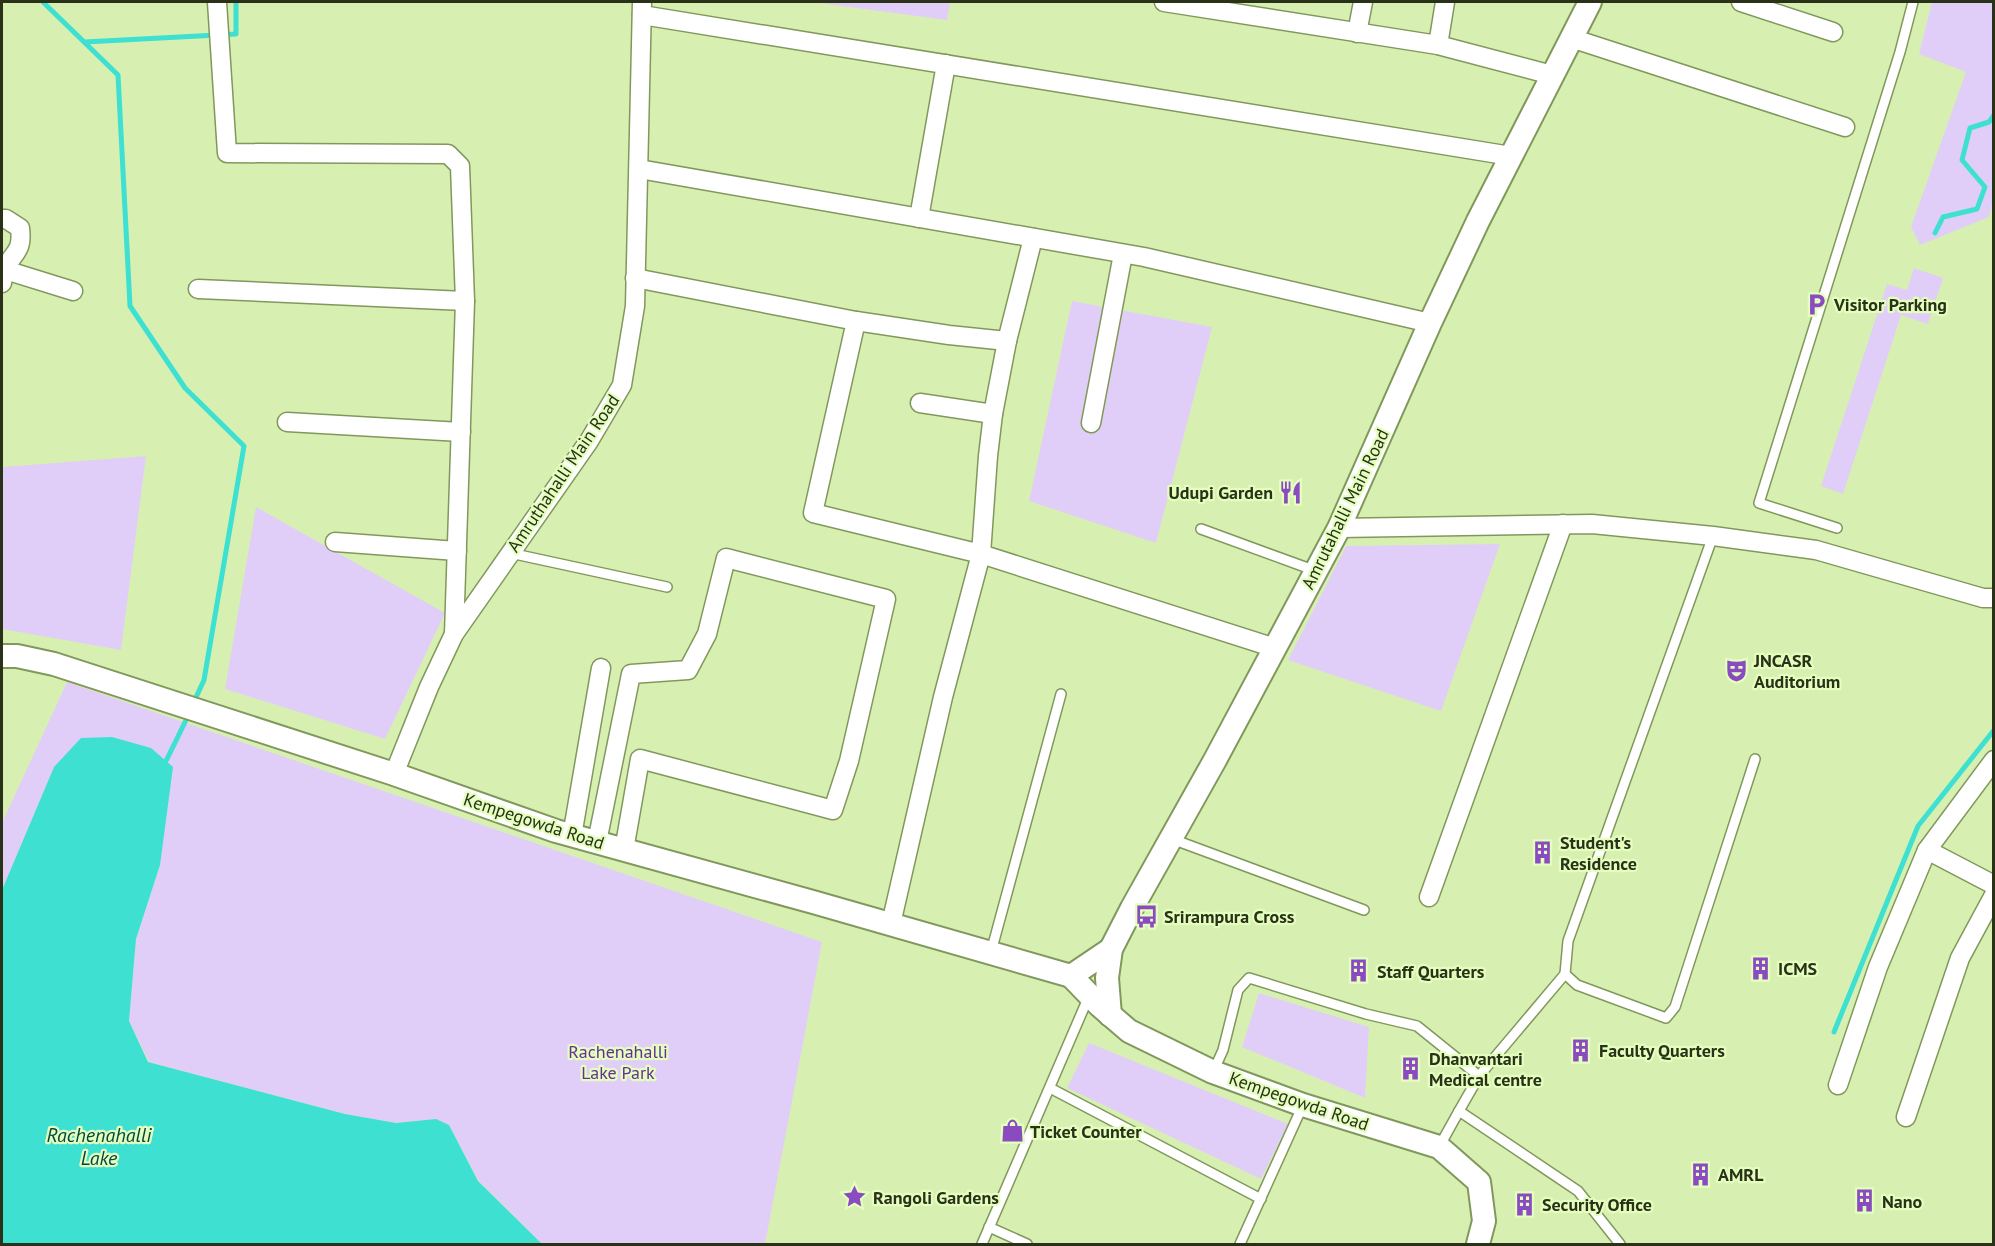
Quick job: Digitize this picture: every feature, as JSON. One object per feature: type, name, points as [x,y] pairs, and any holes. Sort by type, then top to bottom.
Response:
[{"type":"street","points":[[217,2],[227,153],[448,154],[460,166],[465,301],[454,634]]},
{"type":"street","points":[[1164,2],[1273,10],[1357,33],[1438,45],[1552,75]]},
{"type":"street","points":[[1357,33],[1363,2]]},
{"type":"street","points":[[1438,45],[1445,2]]},
{"type":"street","name":"Amrutahalli Main Road","points":[[1110,1015],[1107,978],[1112,949],[1132,908],[1172,839],[1339,528],[1430,323],[1511,156],[1590,2]]},
{"type":"street","points":[[1742,2],[1833,32]]},
{"type":"street","points":[[642,8],[946,64],[1511,156]]},
{"type":"street","name":"Amruthahalli Main Road","points":[[394,774],[429,687],[454,634],[589,441],[622,385],[635,306],[642,8]]},
{"type":"street","points":[[1571,38],[1845,127]]},
{"type":"street","points":[[919,218],[946,64]]},
{"type":"street","points":[[639,169],[1123,254],[1430,323]]},
{"type":"street","points":[[2,219],[20,228],[21,240],[17,254],[3,274],[74,291]]},
{"type":"street","points":[[891,924],[943,697],[981,554],[993,414],[1007,341],[1033,238]]},
{"type":"street","points":[[1091,423],[1123,254]]},
{"type":"street","points":[[635,278],[856,321],[1007,341]]},
{"type":"street","points":[[198,289],[465,301]]},
{"type":"street","points":[[856,321],[813,513],[981,554],[1275,648]]},
{"type":"street","points":[[920,403],[993,414]]},
{"type":"street","points":[[287,422],[461,432]]},
{"type":"street","points":[[1429,897],[1563,524]]},
{"type":"street","points":[[1339,528],[1592,524],[1713,536],[1816,550],[1983,598],[1994,598]]},
{"type":"street","points":[[335,542],[456,551]]},
{"type":"street","points":[[597,842],[615,753],[631,675],[688,670],[707,634],[726,558],[886,599],[849,761],[833,810],[615,753]]},
{"type":"street","name":"Kempegowda Road","points":[[2,656],[17,656],[54,664],[394,774],[572,836],[1071,976],[1129,1031],[1213,1071],[1303,1105],[1439,1147],[1479,1182],[1484,1221],[1478,1245]]},
{"type":"street","points":[[572,836],[601,668]]},
{"type":"street","points":[[624,850],[640,759]]},
{"type":"street","points":[[1838,1085],[1878,967],[1927,850],[1994,760]]},
{"type":"street","points":[[1927,850],[1994,885]]},
{"type":"street","points":[[1906,1117],[1960,958],[1994,895]]},
{"type":"street","points":[[1071,976],[1112,949]]},
{"type":"lane","points":[[1837,528],[1759,503],[1897,64],[1912,2]]},
{"type":"lane","points":[[1201,530],[1316,571]]},
{"type":"lane","points":[[1439,1147],[1479,1076],[1564,974],[1568,941],[1713,536]]},
{"type":"lane","points":[[510,553],[667,588]]},
{"type":"lane","points":[[991,952],[1061,694]]},
{"type":"lane","points":[[1564,974],[1577,985],[1666,1018],[1675,1007],[1755,759]]},
{"type":"lane","points":[[1172,839],[1364,910]]},
{"type":"lane","points":[[1213,1071],[1223,1050],[1238,990],[1249,978],[1366,1014],[1417,1026],[1479,1076]]},
{"type":"lane","points":[[982,1245],[1090,995]]},
{"type":"lane","points":[[1050,1088],[1261,1198]]},
{"type":"lane","points":[[1240,1245],[1303,1105]]},
{"type":"lane","points":[[1459,1111],[1578,1191],[1620,1245]]},
{"type":"lane","points":[[989,1227],[1027,1245]]},
{"type":"green space","points":[[812,2],[950,2],[947,20]]},
{"type":"green space","points":[[1932,2],[1993,2],[1993,200],[1989,217],[1920,245],[1911,227],[1966,72],[1919,54]]},
{"type":"green space","points":[[1914,268],[1943,278],[1928,324],[1901,315],[1843,494],[1821,486],[1887,284],[1907,290]]},
{"type":"green space","points":[[1072,301],[1212,327],[1156,543],[1029,501]]},
{"type":"green space","points":[[146,456],[121,650],[2,629],[2,467]]},
{"type":"green space","points":[[256,507],[445,613],[385,739],[225,689]]},
{"type":"green space","points":[[1500,544],[1441,711],[1288,660],[1346,546]]},
{"type":"green space","name":"Rachenahalli Lake Park","points":[[67,682],[822,942],[765,1244],[542,1244],[478,1180],[449,1125],[436,1119],[396,1123],[345,1114],[149,1062],[129,1021],[136,939],[160,865],[54,767],[2,890],[2,823]]},
{"type":"green space","points":[[1259,993],[1369,1027],[1365,1098],[1242,1047]]},
{"type":"green space","points":[[1089,1043],[1288,1124],[1261,1179],[1067,1088]]},
{"type":"water","name":"Rachenahalli Lake","points":[[112,737],[151,748],[173,767],[160,865],[136,939],[129,1021],[148,1062],[345,1114],[396,1123],[436,1119],[449,1125],[478,1181],[542,1244],[2,1244],[2,890],[54,767],[81,738]]},
{"type":"waterway","points":[[43,2],[118,75],[130,306],[185,388],[244,446],[204,680],[193,704]]},
{"type":"waterway","points":[[85,42],[236,34],[236,2]]},
{"type":"waterway","points":[[1935,233],[1943,217],[1977,209],[1985,187],[1962,160],[1970,128],[1989,122],[1994,115]]},
{"type":"waterway","points":[[166,761],[190,712]]},
{"type":"waterway","points":[[1834,1032],[1918,826],[1994,730]]},
{"type":"place","name":"Visitor Parking","points":[[1816,304]]},
{"type":"place","name":"Udupi Garden","points":[[1291,492]]},
{"type":"place","name":"JNCASR Auditorium","points":[[1736,670]]},
{"type":"place","name":"Student's Residence","points":[[1542,852]]},
{"type":"place","name":"Srirampura Cross","points":[[1146,916]]},
{"type":"place","name":"ICMS","points":[[1760,968]]},
{"type":"place","name":"Staff Quarters","points":[[1359,971]]},
{"type":"place","name":"Faculty Quarters","points":[[1581,1050]]},
{"type":"place","name":"Dhanvantari Medical centre","points":[[1411,1068]]},
{"type":"place","name":"Ticket Counter","points":[[1012,1131]]},
{"type":"place","name":"AMRL","points":[[1700,1174]]},
{"type":"place","name":"Rangoli Gardens","points":[[855,1197]]},
{"type":"place","name":"Nano","points":[[1864,1201]]},
{"type":"place","name":"Security Office","points":[[1524,1204]]}]
